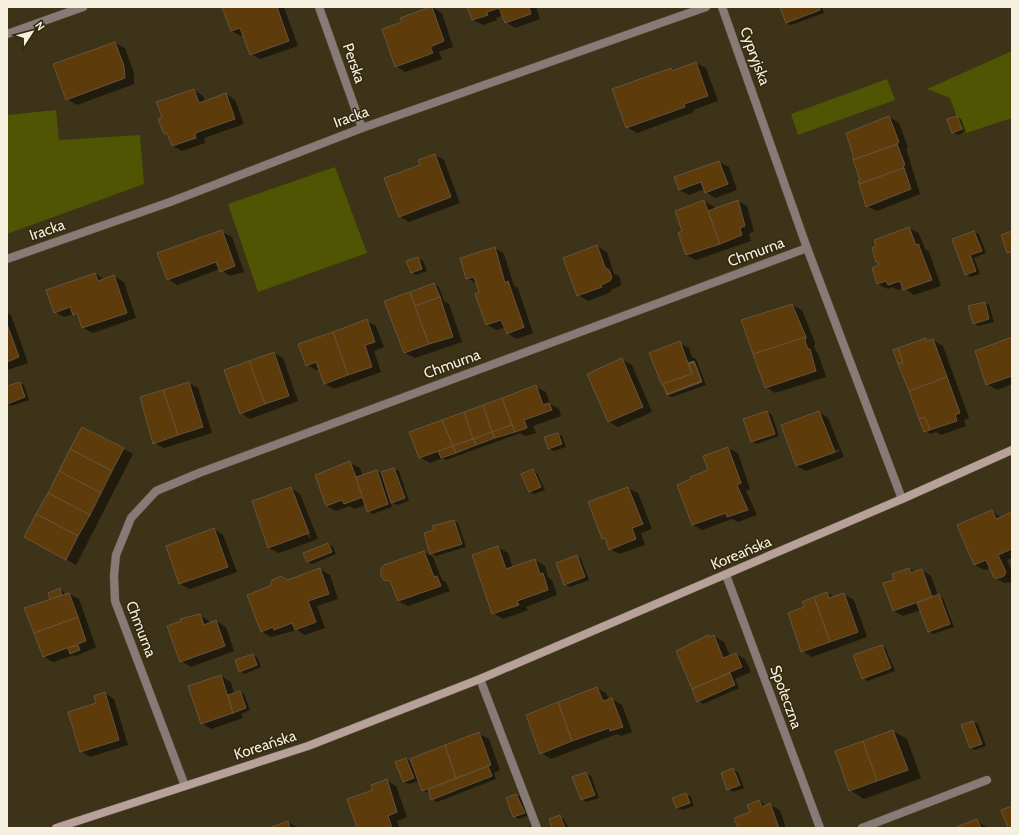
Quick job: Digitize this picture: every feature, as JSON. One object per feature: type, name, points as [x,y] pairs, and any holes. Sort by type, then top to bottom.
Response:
[{"type":"street","points":[[7,34],[83,7]]},
{"type":"street","name":"Perska","points":[[319,7],[362,128]]},
{"type":"street","name":"Iracka","points":[[7,259],[170,202],[362,128],[706,7]]},
{"type":"street","name":"Cypryjska","points":[[722,7],[807,248]]},
{"type":"street","name":"Chmurna","points":[[185,786],[115,601],[114,576],[116,555],[131,518],[156,491],[206,470],[807,248],[902,499]]},
{"type":"street","name":"Koreańska","points":[[56,828],[308,746],[480,679],[726,575],[1012,450]]},
{"type":"street","name":"Społeczna","points":[[726,575],[820,828]]},
{"type":"street","points":[[480,679],[537,828]]},
{"type":"street","points":[[862,828],[987,780]]},
{"type":"green space","points":[[1012,51],[1012,118],[963,134],[950,98],[927,89]]},
{"type":"green space","points":[[887,79],[895,100],[798,135],[791,114]]},
{"type":"green space","points":[[56,110],[59,140],[140,135],[144,184],[7,234],[7,115]]},
{"type":"green space","points":[[335,167],[367,253],[258,292],[228,204]]},
{"type":"building","points":[[222,7],[277,7],[289,41],[250,55],[240,28],[231,31]]},
{"type":"building","points":[[432,7],[444,41],[430,47],[433,53],[395,67],[382,29],[402,22],[400,18]]},
{"type":"building","points":[[467,7],[529,7],[531,14],[505,23],[499,8],[487,12],[488,15],[472,20]]},
{"type":"building","points":[[780,7],[819,7],[820,10],[786,23]]},
{"type":"building","points":[[115,42],[124,66],[125,78],[66,100],[53,64]]},
{"type":"building","points":[[696,62],[708,96],[684,104],[685,107],[626,128],[612,89],[671,68],[672,71]]},
{"type":"building","points":[[194,89],[199,103],[226,93],[235,119],[195,133],[196,138],[172,146],[167,133],[164,134],[158,119],[162,117],[156,102]]},
{"type":"building","points":[[889,116],[899,142],[853,160],[853,155],[846,133]]},
{"type":"building","points":[[957,116],[962,129],[952,133],[947,119]]},
{"type":"building","points":[[897,144],[905,165],[903,166],[904,168],[859,184],[858,181],[860,180],[853,160]]},
{"type":"building","points":[[435,154],[451,197],[399,217],[384,178],[420,165],[418,160]]},
{"type":"building","points":[[719,161],[728,184],[705,193],[701,182],[679,190],[674,177]]},
{"type":"building","points":[[904,168],[911,189],[866,207],[859,184]]},
{"type":"building","points":[[704,200],[720,244],[686,255],[678,233],[682,231],[675,211]]},
{"type":"building","points":[[738,200],[745,226],[740,228],[742,235],[720,244],[708,211]]},
{"type":"building","points":[[909,227],[916,245],[919,244],[932,280],[903,290],[900,281],[888,285],[886,281],[877,284],[872,268],[879,265],[878,262],[876,262],[872,248],[876,246],[874,240]]},
{"type":"building","points":[[222,230],[235,266],[220,272],[216,262],[167,280],[157,253]]},
{"type":"building","points":[[974,231],[982,251],[970,255],[976,271],[965,275],[952,239]]},
{"type":"building","points":[[1012,231],[1012,252],[1007,253],[1001,235]]},
{"type":"building","points":[[597,245],[605,267],[609,270],[612,277],[610,281],[601,285],[602,287],[577,296],[563,258]]},
{"type":"building","points":[[495,247],[505,283],[508,281],[524,327],[507,334],[501,320],[486,325],[475,294],[479,292],[474,277],[466,279],[460,258]]},
{"type":"building","points":[[418,257],[422,269],[411,273],[406,261]]},
{"type":"building","points":[[95,273],[98,281],[114,275],[127,313],[82,328],[77,314],[73,315],[70,307],[54,313],[46,290]]},
{"type":"building","points":[[434,283],[440,297],[415,306],[410,292]]},
{"type":"building","points":[[410,292],[429,344],[404,353],[384,301]]},
{"type":"building","points":[[440,297],[453,337],[429,344],[415,306]]},
{"type":"building","points":[[985,302],[989,319],[973,324],[968,306]]},
{"type":"building","points":[[792,304],[806,337],[753,354],[741,320]]},
{"type":"building","points":[[367,319],[375,342],[365,345],[372,367],[348,375],[333,332]]},
{"type":"building","points":[[7,324],[19,357],[7,362]]},
{"type":"building","points":[[333,332],[348,375],[324,384],[316,362],[306,366],[298,344]]},
{"type":"building","points":[[806,337],[805,341],[808,349],[810,349],[816,371],[765,388],[753,354]]},
{"type":"building","points":[[1012,337],[1012,376],[986,385],[975,351]]},
{"type":"building","points":[[926,338],[927,341],[933,339],[947,377],[909,391],[898,364],[903,362],[898,348]]},
{"type":"building","points":[[680,341],[692,374],[662,385],[649,353]]},
{"type":"building","points":[[898,348],[903,362],[898,364],[893,350]]},
{"type":"building","points":[[274,352],[289,396],[265,404],[249,361]]},
{"type":"building","points":[[622,358],[643,407],[608,422],[587,374]]},
{"type":"building","points":[[249,361],[265,404],[240,414],[224,370]]},
{"type":"building","points":[[694,361],[702,382],[667,395],[663,384],[667,394],[701,381],[694,362],[688,363]]},
{"type":"building","points":[[694,362],[701,381],[667,394],[663,384],[692,374],[689,364]]},
{"type":"building","points":[[947,377],[960,413],[955,415],[957,421],[930,430],[925,417],[919,419],[909,391]]},
{"type":"building","points":[[20,382],[25,397],[7,404],[7,386]]},
{"type":"building","points":[[189,382],[203,427],[178,435],[163,390]]},
{"type":"building","points":[[536,385],[543,405],[549,403],[552,410],[524,420],[527,428],[515,432],[502,398]]},
{"type":"building","points":[[163,390],[178,435],[153,444],[140,397]]},
{"type":"building","points":[[502,398],[512,425],[492,432],[483,405]]},
{"type":"building","points":[[483,405],[492,432],[473,439],[464,412]]},
{"type":"building","points":[[767,411],[775,434],[751,442],[743,419]]},
{"type":"building","points":[[819,411],[835,452],[796,466],[781,425]]},
{"type":"building","points":[[464,412],[473,439],[453,446],[442,420]]},
{"type":"building","points":[[925,417],[930,430],[924,432],[919,419]]},
{"type":"building","points":[[442,420],[453,446],[419,458],[409,432]]},
{"type":"building","points":[[512,425],[515,432],[495,438],[492,432]]},
{"type":"building","points":[[82,427],[124,448],[112,471],[70,449]]},
{"type":"building","points":[[492,432],[495,438],[476,445],[473,439]]},
{"type":"building","points":[[558,433],[562,444],[548,449],[544,437]]},
{"type":"building","points":[[473,439],[476,445],[456,453],[453,446]]},
{"type":"building","points":[[453,446],[456,453],[441,458],[438,451]]},
{"type":"building","points":[[728,447],[741,483],[737,485],[748,510],[727,517],[726,513],[692,525],[677,485],[691,479],[690,477],[708,470],[703,456]]},
{"type":"building","points":[[70,449],[112,471],[101,493],[59,471]]},
{"type":"building","points":[[350,461],[363,497],[344,504],[342,500],[326,506],[315,475]]},
{"type":"building","points":[[394,468],[405,498],[391,503],[381,472]]},
{"type":"building","points":[[533,469],[541,487],[529,492],[521,474]]},
{"type":"building","points":[[377,470],[388,504],[367,512],[356,477]]},
{"type":"building","points":[[59,471],[101,493],[90,515],[48,493]]},
{"type":"building","points":[[291,487],[309,533],[268,548],[252,501]]},
{"type":"building","points":[[628,487],[643,524],[632,528],[636,539],[609,550],[605,538],[602,539],[588,502]]},
{"type":"building","points":[[48,493],[90,515],[78,536],[36,514]]},
{"type":"building","points":[[992,510],[996,519],[1012,512],[1012,549],[998,555],[1006,572],[1004,576],[999,578],[994,578],[986,560],[974,565],[957,525]]},
{"type":"building","points":[[36,514],[78,536],[66,560],[24,537]]},
{"type":"building","points":[[454,520],[462,544],[430,554],[424,533],[434,530],[432,526]]},
{"type":"building","points":[[214,528],[228,567],[179,584],[166,546]]},
{"type":"building","points":[[328,543],[332,552],[307,562],[303,553]]},
{"type":"building","points":[[498,546],[506,569],[535,559],[540,574],[543,573],[548,590],[517,601],[519,605],[492,614],[472,555]]},
{"type":"building","points":[[424,551],[434,577],[437,576],[441,586],[398,601],[390,581],[384,580],[381,576],[381,568],[384,565]]},
{"type":"building","points":[[577,555],[585,577],[564,585],[556,563]]},
{"type":"building","points":[[320,568],[329,594],[308,601],[316,622],[295,630],[292,623],[274,630],[273,627],[261,632],[247,595],[270,586],[272,580],[281,576],[287,580]]},
{"type":"building","points":[[909,568],[911,573],[922,569],[932,597],[893,611],[883,583],[894,580],[892,574]]},
{"type":"building","points":[[60,588],[62,595],[50,599],[48,593]]},
{"type":"building","points":[[827,592],[829,598],[844,593],[858,632],[830,642],[814,597]]},
{"type":"building","points":[[69,593],[78,617],[34,633],[24,608]]},
{"type":"building","points":[[939,594],[950,624],[928,632],[917,603]]},
{"type":"building","points":[[814,597],[830,642],[801,652],[788,613],[804,607],[802,602]]},
{"type":"building","points":[[200,614],[204,625],[216,620],[225,646],[180,662],[167,626],[181,621],[180,619]]},
{"type":"building","points":[[78,617],[86,641],[43,657],[34,633]]},
{"type":"building","points":[[708,635],[709,637],[714,635],[723,658],[736,653],[742,667],[692,689],[676,651]]},
{"type":"building","points":[[78,645],[80,650],[70,654],[68,648]]},
{"type":"building","points":[[882,645],[891,668],[862,679],[853,655]]},
{"type":"building","points":[[253,654],[257,665],[239,672],[235,660]]},
{"type":"building","points":[[730,673],[735,685],[697,702],[692,689]]},
{"type":"building","points":[[221,675],[233,713],[201,724],[188,686]]},
{"type":"building","points":[[597,687],[603,701],[612,698],[623,727],[610,731],[609,728],[572,741],[558,702]]},
{"type":"building","points":[[240,691],[246,708],[233,713],[228,695]]},
{"type":"building","points":[[105,692],[119,740],[80,752],[68,712],[96,703],[94,696]]},
{"type":"building","points":[[558,702],[572,741],[540,754],[526,715]]},
{"type":"building","points":[[973,721],[982,744],[970,748],[961,725]]},
{"type":"building","points":[[893,730],[908,770],[877,781],[863,741]]},
{"type":"building","points":[[479,732],[491,765],[456,778],[445,745]]},
{"type":"building","points":[[863,741],[877,781],[849,791],[835,751]]},
{"type":"building","points":[[445,745],[456,778],[422,791],[410,759]]},
{"type":"building","points":[[406,758],[414,778],[403,782],[395,762]]},
{"type":"building","points":[[488,766],[492,776],[431,800],[428,790]]},
{"type":"building","points":[[733,768],[740,785],[727,790],[721,773]]},
{"type":"building","points":[[586,772],[595,795],[581,800],[572,777]]},
{"type":"building","points":[[387,779],[397,812],[388,816],[392,828],[357,828],[347,799],[373,790],[371,785]]},
{"type":"building","points":[[686,793],[690,803],[676,808],[672,798]]},
{"type":"building","points":[[516,794],[525,813],[513,817],[506,798]]},
{"type":"building","points":[[759,800],[762,807],[770,803],[779,828],[738,828],[734,818],[750,812],[747,805]]},
{"type":"building","points":[[1012,806],[1012,828],[1008,828],[1001,810]]},
{"type":"building","points":[[560,815],[565,828],[552,828],[549,819]]},
{"type":"building","points":[[977,819],[981,828],[954,828]]},
{"type":"building","points":[[288,821],[290,828],[269,828]]}]
